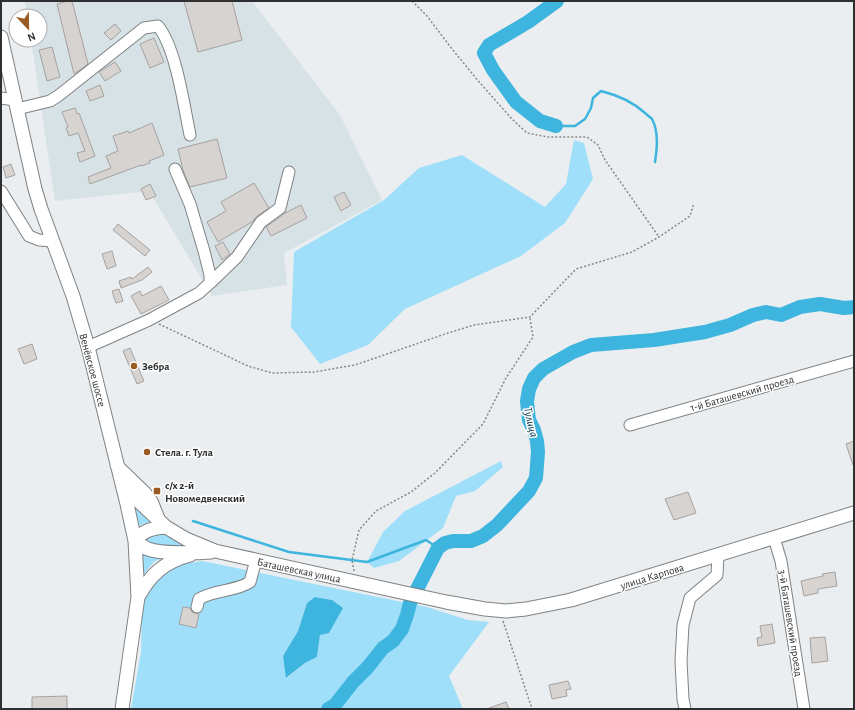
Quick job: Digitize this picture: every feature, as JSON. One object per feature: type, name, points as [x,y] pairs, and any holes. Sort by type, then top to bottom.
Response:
[{"type":"main road","name":"Венёвское шоссе","points":[[1,37],[35,189],[52,241],[73,296],[88,347],[135,541],[138,597],[122,709]]},
{"type":"main road","points":[[117,465],[127,487],[134,497],[163,525],[186,539],[215,551]]},
{"type":"main road","name":"улица Карпова","points":[[446,602],[506,611],[546,606],[571,600],[854,513]]},
{"type":"main road","points":[[163,525],[142,532],[135,541],[140,546],[150,550],[197,552],[215,551]]},
{"type":"main road","name":"Баташевская улица","points":[[215,551],[446,602]]},
{"type":"main road","points":[[138,597],[158,570],[177,559],[197,552]]},
{"type":"street","points":[[1,98],[16,105],[50,101],[144,28],[158,26],[164,33],[174,61],[190,135]]},
{"type":"street","points":[[175,169],[190,204],[205,257],[210,283]]},
{"type":"street","points":[[88,347],[149,320],[199,293],[237,257],[257,225],[280,208],[289,172]]},
{"type":"street","points":[[1,191],[29,236],[39,240],[52,241]]},
{"type":"street","name":"1-й Баташевский проезд","points":[[630,425],[854,361]]},
{"type":"street","name":"3-й Баташевский проезд","points":[[774,538],[781,561],[804,709]]},
{"type":"street","points":[[685,709],[681,661],[683,625],[690,598],[717,575],[718,555]]},
{"type":"street","points":[[197,607],[199,599],[207,594],[243,586],[250,582],[256,560]]},
{"type":"path","points":[[412,1],[428,16],[452,49],[480,83],[512,119],[527,133],[548,137],[587,137],[598,145],[605,160],[659,237]]},
{"type":"path","points":[[149,320],[241,363],[272,373],[314,372],[355,365],[448,333],[474,326],[530,317],[576,269],[632,252],[659,237],[690,216],[694,203]]},
{"type":"path","points":[[356,582],[352,560],[359,530],[376,511],[411,492],[435,473],[483,424],[506,378],[533,337],[530,317]]},
{"type":"path","points":[[506,611],[502,619],[532,709]]},
{"type":"shaded area","points":[[25,1],[252,1],[340,115],[382,200],[284,253],[287,285],[212,296],[149,191],[55,201],[32,48],[48,48],[48,8],[26,8]]},
{"type":"shaded area","points":[[574,140],[584,143],[593,179],[565,223],[521,256],[405,309],[368,345],[320,364],[291,327],[294,252],[384,200],[419,168],[462,155],[545,207],[566,184]]},
{"type":"shaded area","points":[[501,461],[503,467],[475,491],[456,496],[443,528],[399,561],[374,568],[367,562],[383,532],[405,511]]},
{"type":"shaded area","points":[[133,505],[148,519],[150,522],[137,526]]},
{"type":"shaded area","points":[[160,533],[176,539],[189,548],[158,545],[141,539]]},
{"type":"shaded area","points":[[142,553],[164,557],[154,562],[144,574],[141,559]]},
{"type":"shaded area","points":[[202,561],[427,607],[468,620],[489,622],[449,676],[463,709],[131,709],[141,652],[142,604],[149,591],[165,572],[181,564]],"holes":[[[316,597],[332,600],[320,635],[317,657],[305,663],[287,678],[283,656],[298,631],[307,603]]]},
{"type":"shaded area","points":[[315,597],[332,600],[343,608],[329,633],[320,635],[317,657],[305,663],[286,678],[283,656],[298,631],[307,603]]},
{"type":"building","points":[[72,1],[88,64],[74,74],[57,4]]},
{"type":"building","points":[[184,1],[232,1],[242,40],[198,52]]},
{"type":"building","points":[[115,24],[121,31],[111,40],[104,33]]},
{"type":"building","points":[[154,38],[164,62],[150,68],[140,44]]},
{"type":"building","points":[[52,47],[60,77],[47,81],[39,50]]},
{"type":"building","points":[[115,62],[121,71],[105,81],[99,72]]},
{"type":"building","points":[[100,85],[104,96],[90,101],[86,91]]},
{"type":"building","points":[[75,108],[77,114],[79,113],[95,156],[80,162],[77,153],[85,151],[78,133],[69,136],[66,128],[68,127],[62,112]]},
{"type":"building","points":[[152,123],[164,155],[149,161],[150,163],[90,184],[88,177],[111,168],[106,156],[118,151],[113,136],[128,131],[129,133]]},
{"type":"building","points":[[217,139],[227,178],[190,187],[183,170],[178,149]]},
{"type":"building","points":[[11,164],[15,175],[6,178],[3,167]]},
{"type":"building","points":[[254,183],[269,208],[257,216],[252,222],[218,242],[207,222],[226,211],[221,202]]},
{"type":"building","points":[[150,184],[156,196],[146,200],[141,189]]},
{"type":"building","points":[[344,192],[351,205],[341,211],[334,197]]},
{"type":"building","points":[[301,205],[307,218],[271,236],[266,227],[285,213]]},
{"type":"building","points":[[118,224],[150,250],[145,256],[113,230]]},
{"type":"building","points":[[223,242],[230,254],[222,260],[215,246]]},
{"type":"building","points":[[112,251],[116,266],[107,269],[102,254]]},
{"type":"building","points":[[148,267],[152,272],[142,280],[121,288],[119,281],[131,277],[132,279]]},
{"type":"building","points":[[161,286],[169,300],[141,314],[131,296],[140,291],[142,296]]},
{"type":"building","points":[[119,289],[123,301],[116,303],[112,291]]},
{"type":"building","points":[[32,344],[37,359],[24,364],[18,349]]},
{"type":"building","name":"Зебра","points":[[130,348],[144,381],[137,384],[123,351]]},
{"type":"building","points":[[854,441],[854,465],[853,465],[846,444]]},
{"type":"building","points":[[688,492],[696,513],[674,520],[665,499]]},
{"type":"building","points":[[835,572],[837,586],[818,589],[818,593],[804,596],[801,581],[823,576],[822,574]]},
{"type":"building","points":[[183,607],[190,608],[192,612],[199,614],[196,628],[179,624]]},
{"type":"building","points":[[772,624],[775,643],[758,646],[757,638],[762,637],[760,626]]},
{"type":"building","points":[[825,637],[828,661],[812,663],[810,638]]},
{"type":"building","points":[[568,681],[571,689],[566,690],[567,696],[552,699],[549,685]]},
{"type":"building","points":[[67,696],[67,709],[32,709],[32,697]]},
{"type":"building","points":[[506,702],[509,709],[489,709],[489,708]]},
{"type":"waterway","points":[[556,126],[540,121],[516,102],[493,70],[484,53],[489,45],[528,22],[557,1]]},
{"type":"waterway","points":[[556,126],[575,126],[585,119],[591,108],[593,98],[601,91],[613,94],[635,105],[652,119],[657,135],[655,162]]},
{"type":"waterway","name":"Тулица","points":[[328,709],[335,705],[353,682],[368,667],[383,648],[393,641],[402,629],[410,603],[438,548],[445,543],[453,541],[471,541],[483,536],[497,525],[529,491],[536,478],[538,452],[534,430],[529,420],[527,401],[529,389],[534,378],[543,369],[573,352],[591,345],[654,340],[705,332],[730,325],[753,315],[766,312],[781,315],[800,307],[820,304],[844,308],[854,307]]},
{"type":"waterway","points":[[193,521],[289,552],[367,562],[426,540],[438,548]]},
{"type":"place","name":"Зебра","points":[[134,366]]},
{"type":"place","name":"Стела. г. Тула","points":[[147,452]]},
{"type":"place","name":"с/х 2-й Новомедвенский","points":[[157,491]]}]
